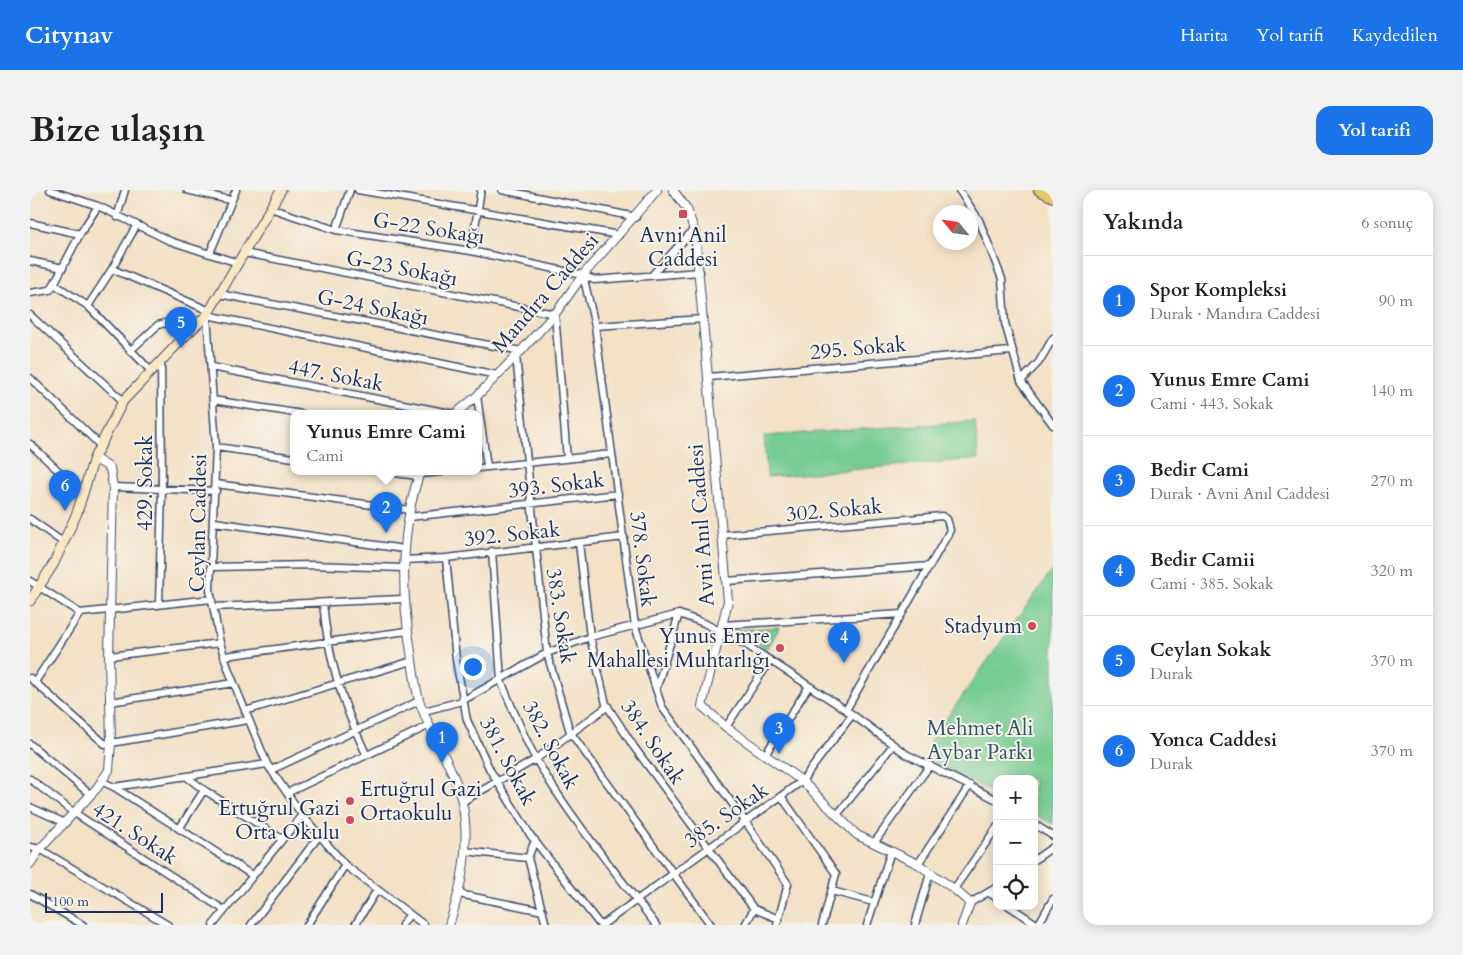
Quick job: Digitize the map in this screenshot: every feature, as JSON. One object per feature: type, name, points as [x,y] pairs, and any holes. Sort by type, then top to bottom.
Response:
[{"type":"main road","points":[[30,601],[40,587],[64,542],[83,494],[94,458],[123,401],[209,313],[281,190]]},
{"type":"main road","points":[[1039,190],[1053,197]]},
{"type":"street","points":[[50,190],[98,206],[117,217],[170,241],[238,263]]},
{"type":"street","points":[[117,217],[125,190]]},
{"type":"street","points":[[187,190],[230,200]]},
{"type":"street","points":[[210,253],[230,200],[236,190]]},
{"type":"street","points":[[336,230],[350,190]]},
{"type":"street","points":[[358,190],[618,235]]},
{"type":"street","points":[[471,251],[481,190]]},
{"type":"street","points":[[502,190],[636,217]]},
{"type":"street","name":"Mandıra Caddesi","points":[[460,410],[477,396],[519,354],[555,314],[583,275],[636,217],[657,190]]},
{"type":"street","name":"Avni Anıl Caddesi","points":[[673,190],[687,209],[694,229],[700,272],[728,601],[702,706],[726,727],[802,781],[858,835],[918,864],[970,903]]},
{"type":"street","points":[[959,190],[979,220],[1002,279],[1005,323],[1011,351],[1021,381],[1053,425]]},
{"type":"street","points":[[30,293],[50,290],[80,234],[98,206]]},
{"type":"street","name":"G-22 Sokağı","points":[[270,208],[336,230],[471,251],[583,275],[594,280],[700,272]]},
{"type":"street","points":[[30,223],[80,234]]},
{"type":"street","points":[[88,306],[112,269],[136,226]]},
{"type":"street","points":[[652,275],[694,229]]},
{"type":"street","name":"G-23 Sokağı","points":[[244,252],[555,314]]},
{"type":"street","points":[[30,261],[63,268]]},
{"type":"street","points":[[112,269],[209,313],[497,375]]},
{"type":"street","name":"378. Sokak","points":[[583,275],[595,326],[635,626],[662,707],[745,821],[788,884],[778,922]]},
{"type":"street","points":[[54,284],[88,306],[151,371]]},
{"type":"street","name":"G-24 Sokağı","points":[[219,294],[519,354]]},
{"type":"street","name":"Ceylan Caddesi","points":[[209,313],[216,447],[212,599],[220,643],[234,683],[269,767],[302,815],[345,865],[408,915],[424,925]]},
{"type":"street","points":[[555,314],[567,459]]},
{"type":"street","points":[[30,315],[123,401]]},
{"type":"street","points":[[595,326],[704,319]]},
{"type":"street","points":[[130,351],[158,324],[165,323],[187,334]]},
{"type":"street","points":[[1021,381],[1039,362],[1053,338]]},
{"type":"street","name":"295. Sokak","points":[[708,377],[1011,351]]},
{"type":"street","name":"383. Sokak","points":[[519,354],[534,547],[547,653],[570,732],[671,874],[711,925]]},
{"type":"street","name":"429. Sokak","points":[[159,605],[162,489],[161,360]]},
{"type":"street","name":"447. Sokak","points":[[211,367],[434,410]]},
{"type":"street","points":[[30,378],[101,446]]},
{"type":"street","points":[[477,396],[479,410]]},
{"type":"street","points":[[213,400],[290,412]]},
{"type":"street","points":[[482,432],[487,467]]},
{"type":"street","points":[[30,444],[83,494]]},
{"type":"street","points":[[216,447],[290,457]]},
{"type":"street","points":[[482,468],[612,454]]},
{"type":"street","points":[[30,864],[40,849],[109,770],[111,744],[109,656],[113,487],[110,468],[94,458]]},
{"type":"street","points":[[419,475],[404,549],[403,598],[419,701],[462,802],[465,851],[459,894],[449,925]]},
{"type":"street","name":"393. Sokak","points":[[216,484],[410,514],[531,505],[618,494]]},
{"type":"street","points":[[113,487],[216,491]]},
{"type":"street","name":"302. Sokak","points":[[722,535],[942,516],[947,520]]},
{"type":"street","points":[[30,519],[64,542]]},
{"type":"street","name":"385. Sokak","points":[[601,925],[802,781],[849,713],[950,530],[947,520]]},
{"type":"street","points":[[214,522],[404,549]]},
{"type":"street","name":"392. Sokak","points":[[404,560],[446,558],[492,551],[624,537]]},
{"type":"street","name":"384. Sokak","points":[[579,543],[590,637],[608,706],[634,747],[754,909]]},
{"type":"street","name":"382. Sokak","points":[[492,551],[501,681],[536,759],[563,802],[656,925]]},
{"type":"street","name":"381. Sokak","points":[[446,558],[462,701],[467,720],[497,781],[535,840],[601,925]]},
{"type":"street","points":[[212,566],[311,565],[404,568]]},
{"type":"street","points":[[726,581],[930,566]]},
{"type":"street","points":[[30,581],[80,613],[110,608],[212,599]]},
{"type":"street","points":[[214,607],[403,598]]},
{"type":"street","points":[[323,603],[327,642],[337,684],[366,754]]},
{"type":"street","points":[[80,613],[33,680],[105,744],[248,720]]},
{"type":"street","points":[[657,688],[679,614]]},
{"type":"street","points":[[424,711],[462,701],[501,681],[547,653],[590,637],[679,614],[722,628],[849,713],[893,745],[993,798]]},
{"type":"street","points":[[722,628],[902,614]]},
{"type":"street","points":[[225,656],[407,631]]},
{"type":"street","points":[[109,656],[220,643]]},
{"type":"street","points":[[245,711],[412,661]]},
{"type":"street","points":[[726,727],[770,661]]},
{"type":"street","points":[[110,702],[234,683]]},
{"type":"street","points":[[765,755],[809,686]]},
{"type":"street","points":[[114,787],[269,767],[355,731],[419,701]]},
{"type":"street","points":[[462,802],[536,759],[567,738],[570,732],[608,706]]},
{"type":"street","points":[[287,793],[430,725]]},
{"type":"street","points":[[30,744],[90,794]]},
{"type":"street","points":[[838,815],[893,745]]},
{"type":"street","points":[[874,843],[930,765]]},
{"type":"street","points":[[187,777],[204,790],[282,839]]},
{"type":"street","name":"421. Sokak","points":[[30,779],[73,812],[224,910]]},
{"type":"street","points":[[101,781],[114,787],[252,875]]},
{"type":"street","points":[[918,864],[970,785]]},
{"type":"street","points":[[179,829],[204,790]]},
{"type":"street","points":[[781,796],[836,874],[822,925]]},
{"type":"street","points":[[30,807],[63,822]]},
{"type":"street","points":[[213,925],[302,815]]},
{"type":"street","points":[[1038,827],[1053,836]]},
{"type":"street","points":[[954,890],[993,833]]},
{"type":"street","points":[[251,925],[319,836]]},
{"type":"street","points":[[535,840],[528,858],[546,925]]},
{"type":"street","points":[[30,847],[40,849],[168,925]]},
{"type":"street","points":[[1038,857],[1053,847]]},
{"type":"street","points":[[465,851],[528,858]]},
{"type":"street","points":[[867,925],[891,851]]},
{"type":"street","points":[[307,925],[345,865]]},
{"type":"street","points":[[914,925],[930,873]]},
{"type":"street","points":[[355,925],[377,890]]},
{"type":"street","points":[[962,925],[970,903],[993,890]]},
{"type":"street","points":[[832,891],[873,902]]},
{"type":"street","points":[[989,893],[993,896]]},
{"type":"street","points":[[30,894],[83,925]]},
{"type":"street","points":[[459,894],[543,911]]},
{"type":"street","points":[[1015,910],[1038,925],[1053,899]]},
{"type":"street","points":[[744,925],[754,909],[778,922]]},
{"type":"street","points":[[402,925],[408,915]]},
{"type":"green space","points":[[975,421],[978,459],[767,477],[764,436]]},
{"type":"green space","name":"Mehmet Ali Aybar Parkı","points":[[1053,569],[1053,824],[1038,816],[1038,775],[993,775],[993,793],[930,760],[937,749],[928,744]]},
{"type":"green space","points":[[780,627],[767,649],[736,630]]},
{"type":"place","name":"Avni Anil Caddesi","points":[[683,214]]},
{"type":"place","name":"Ceylan Sokak","points":[[181,348]]},
{"type":"place","name":"Yonca Caddesi","points":[[65,511]]},
{"type":"place","name":"Yunus Emre Cami","points":[[386,533]]},
{"type":"place","name":"Stadyum","points":[[1032,626]]},
{"type":"place","name":"Yunus Emre Mahallesi Muhtarlığı","points":[[780,648]]},
{"type":"place","name":"Bedir Camii","points":[[844,663]]},
{"type":"place","name":"Bedir Cami","points":[[779,754]]},
{"type":"place","name":"Spor Kompleksi","points":[[442,763]]},
{"type":"place","name":"Ertuğrul Gazi Ortaokulu","points":[[350,801]]},
{"type":"place","name":"Ertuğrul Gazi Orta Okulu","points":[[350,820]]}]
